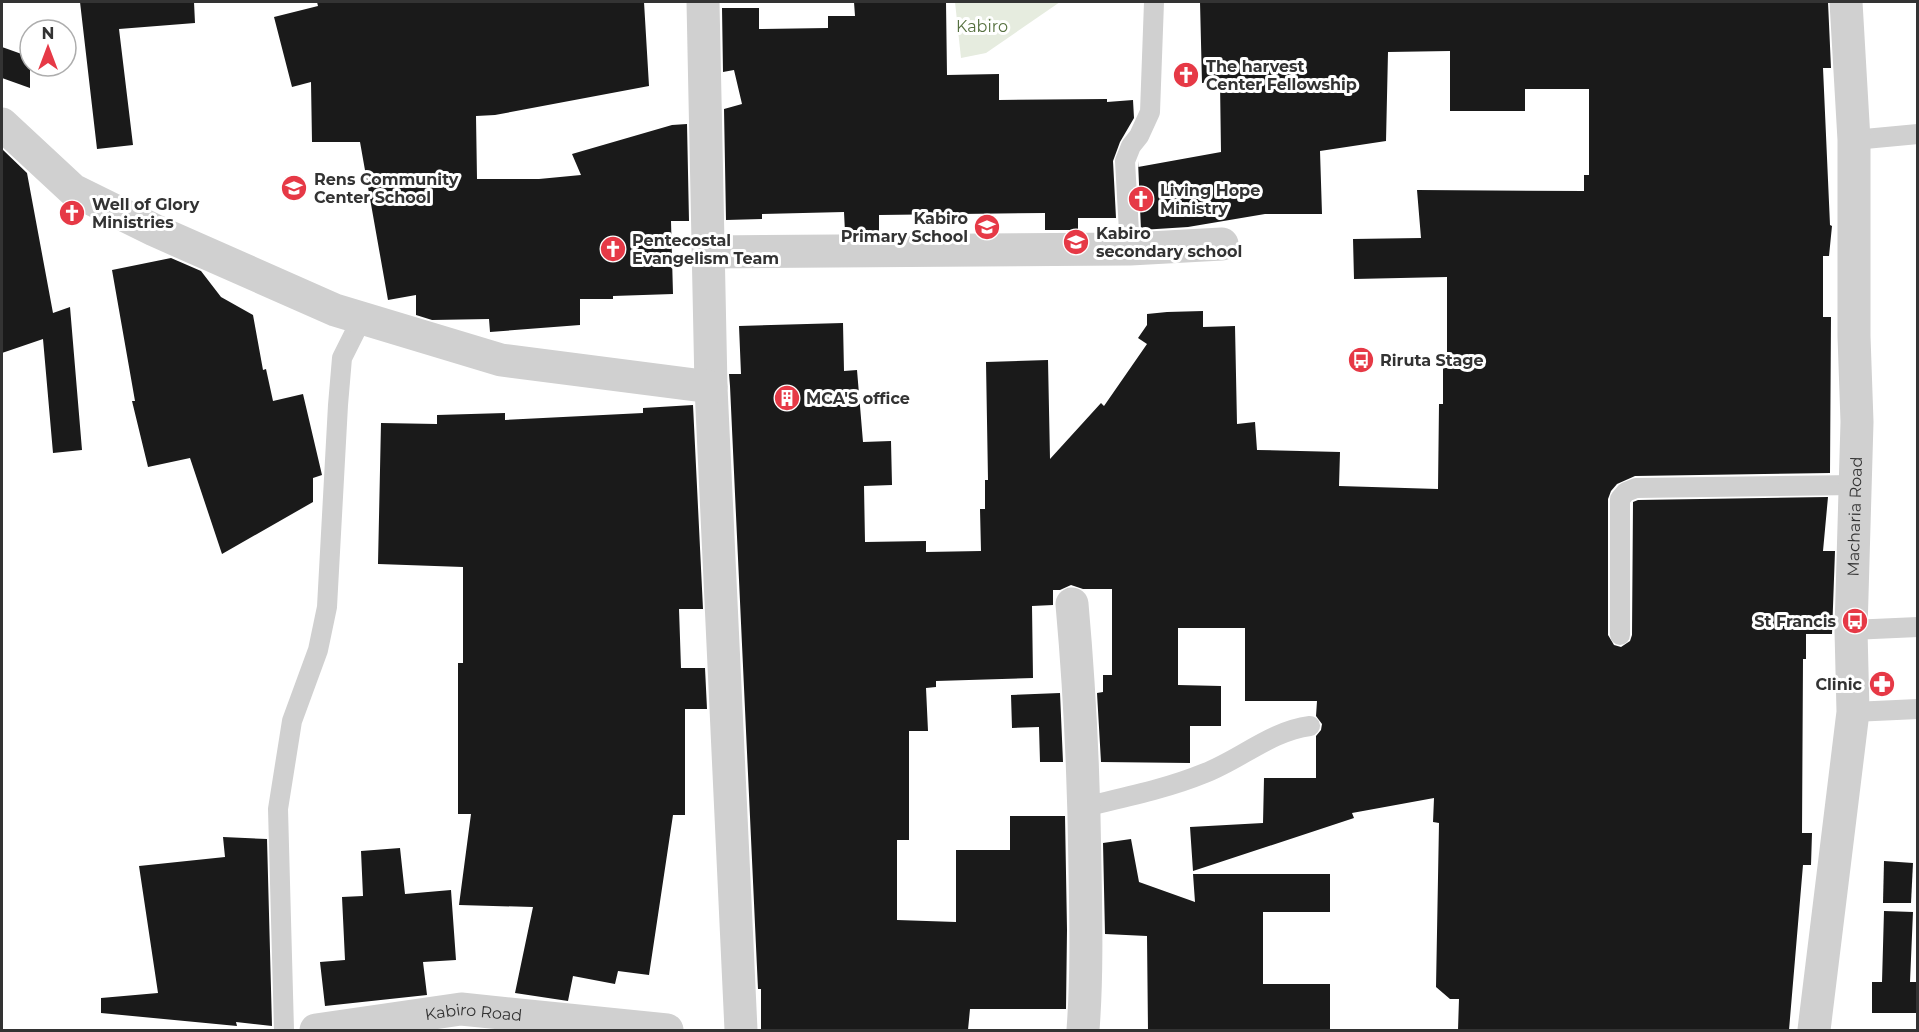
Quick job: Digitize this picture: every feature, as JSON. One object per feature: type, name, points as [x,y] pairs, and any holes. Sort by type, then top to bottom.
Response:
[{"type":"street","points":[[703,2],[710,252],[711,387],[741,1030]]},
{"type":"street","name":"Macharia Road","points":[[1814,1030],[1853,712],[1851,630],[1857,422],[1854,336],[1854,140],[1846,2]]},
{"type":"street","points":[[2,124],[73,190],[154,230],[324,305],[501,360],[711,387]]},
{"type":"street","points":[[710,252],[1130,249],[1222,243]]},
{"type":"street","points":[[1072,604],[1079,684],[1084,807],[1087,978],[1083,1030]]},
{"type":"street","name":"Kabiro Road","points":[[316,1030],[461,1009],[667,1030]]},
{"type":"lane","points":[[1130,249],[1125,161],[1150,112],[1154,2]]},
{"type":"lane","points":[[1854,140],[1917,134]]},
{"type":"lane","points":[[284,1030],[278,809],[292,721],[318,650],[327,607],[342,358],[362,318]]},
{"type":"lane","points":[[1620,635],[1620,499],[1626,492],[1636,488],[1855,485]]},
{"type":"lane","points":[[1851,630],[1917,627]]},
{"type":"lane","points":[[1853,712],[1917,709]]},
{"type":"lane","points":[[1084,807],[1178,783],[1229,762],[1275,735],[1310,726]]},
{"type":"green space","name":"Kabiro","points":[[955,2],[1060,2],[986,53],[961,58]]},
{"type":"building","points":[[80,2],[194,2],[195,23],[119,29],[133,145],[97,149]]},
{"type":"building","points":[[317,2],[644,2],[649,86],[495,115],[476,116],[477,179],[539,179],[581,175],[572,154],[672,125],[687,124],[689,221],[671,221],[673,294],[580,299],[580,325],[490,332],[489,319],[432,320],[416,315],[416,295],[388,300],[360,142],[312,142],[311,82],[292,87],[274,17],[318,6]]},
{"type":"building","points":[[854,2],[946,2],[947,75],[999,74],[999,100],[1107,99],[1107,102],[1133,100],[1134,118],[1120,142],[1113,161],[1116,218],[1078,218],[1078,230],[1045,230],[1045,213],[879,215],[879,232],[845,232],[844,212],[762,214],[762,219],[726,220],[724,109],[742,104],[734,70],[723,72],[722,8],[759,8],[759,29],[828,28],[828,16],[855,16]]},
{"type":"building","points":[[1200,2],[1828,2],[1831,68],[1823,68],[1830,225],[1832,226],[1829,256],[1823,256],[1823,317],[1831,317],[1830,473],[1635,476],[1617,484],[1608,499],[1608,635],[1614,645],[1621,647],[1630,641],[1632,635],[1633,502],[1638,500],[1828,497],[1823,551],[1835,551],[1832,634],[1806,634],[1806,659],[1803,659],[1802,833],[1812,833],[1811,865],[1803,865],[1789,1030],[1458,1030],[1459,999],[1450,999],[1436,987],[1439,823],[1433,822],[1434,798],[1352,813],[1354,818],[1193,871],[1190,827],[1263,823],[1264,778],[1316,778],[1316,736],[1322,724],[1316,716],[1317,701],[1245,701],[1245,628],[1178,628],[1178,685],[1221,686],[1221,726],[1190,726],[1190,763],[1101,762],[1097,693],[1103,692],[1103,675],[1112,675],[1112,589],[1083,589],[1071,585],[1060,590],[1053,590],[1053,605],[1032,606],[1033,678],[936,681],[936,687],[926,688],[928,731],[909,731],[909,840],[897,840],[897,920],[956,922],[956,850],[1010,850],[1010,816],[1065,816],[1066,1009],[970,1009],[968,1030],[761,1030],[761,989],[758,989],[729,374],[741,374],[739,326],[843,323],[844,371],[857,370],[863,442],[891,441],[892,485],[864,486],[865,542],[926,541],[926,552],[981,551],[980,509],[985,509],[985,480],[988,480],[986,362],[1048,360],[1050,459],[1101,403],[1104,406],[1147,344],[1138,338],[1147,325],[1147,314],[1167,312],[1203,311],[1203,327],[1235,326],[1237,424],[1255,422],[1257,450],[1340,452],[1339,486],[1438,489],[1439,404],[1443,404],[1443,368],[1447,368],[1447,277],[1354,279],[1353,239],[1421,238],[1417,190],[1584,191],[1584,175],[1589,175],[1589,89],[1525,89],[1525,111],[1450,111],[1450,51],[1388,52],[1386,141],[1320,151],[1322,214],[1265,214],[1188,227],[1141,230],[1138,167],[1221,152],[1220,82],[1202,83]]},
{"type":"building","points":[[2,47],[18,53],[18,78],[30,78],[30,88],[2,78]]},
{"type":"building","points":[[2,149],[27,173],[53,313],[70,307],[82,450],[53,453],[43,339],[2,353]]},
{"type":"building","points":[[171,258],[201,271],[221,297],[253,315],[263,370],[266,369],[273,401],[303,394],[322,475],[313,478],[313,502],[222,554],[190,458],[148,467],[132,401],[135,401],[112,270]]},
{"type":"building","points":[[693,405],[703,609],[679,609],[681,668],[705,668],[707,709],[685,709],[685,815],[673,815],[649,975],[618,971],[615,984],[573,976],[568,1001],[515,993],[533,907],[459,905],[471,814],[458,814],[458,663],[463,663],[463,567],[378,564],[381,423],[437,424],[437,415],[505,413],[505,420],[643,413],[643,408]]},
{"type":"building","points":[[1060,693],[1063,762],[1040,762],[1039,727],[1012,728],[1011,695]]},
{"type":"building","points":[[223,837],[267,839],[272,1026],[236,1022],[237,1026],[101,1013],[101,998],[158,993],[139,866],[225,857]]},
{"type":"building","points":[[1131,839],[1139,882],[1195,902],[1193,874],[1330,874],[1330,912],[1263,912],[1263,984],[1330,984],[1330,1030],[1148,1030],[1147,936],[1105,934],[1103,843]]},
{"type":"building","points":[[400,848],[405,894],[451,890],[456,960],[423,962],[427,995],[325,1006],[320,962],[345,960],[342,897],[363,896],[361,851]]},
{"type":"building","points":[[1884,861],[1913,863],[1911,903],[1883,903]]},
{"type":"building","points":[[1884,911],[1913,912],[1910,982],[1917,982],[1917,1013],[1872,1013],[1872,982],[1882,982]]},
{"type":"place","name":"The harvest Center Fellowship","points":[[1186,75]]},
{"type":"place","name":"Rens Community Center School","points":[[294,188]]},
{"type":"place","name":"Living Hope Ministry","points":[[1141,199]]},
{"type":"place","name":"Well of Glory Ministries","points":[[72,213]]},
{"type":"place","name":"Kabiro Primary School","points":[[987,227]]},
{"type":"place","name":"Kabiro secondary school","points":[[1076,242]]},
{"type":"place","name":"Pentecostal Evangelism Team","points":[[613,249]]},
{"type":"place","name":"Riruta Stage","points":[[1361,360]]},
{"type":"place","name":"MCA'S office","points":[[787,398]]},
{"type":"place","name":"St Francis","points":[[1855,621]]},
{"type":"place","name":"Clinic","points":[[1882,684]]}]
